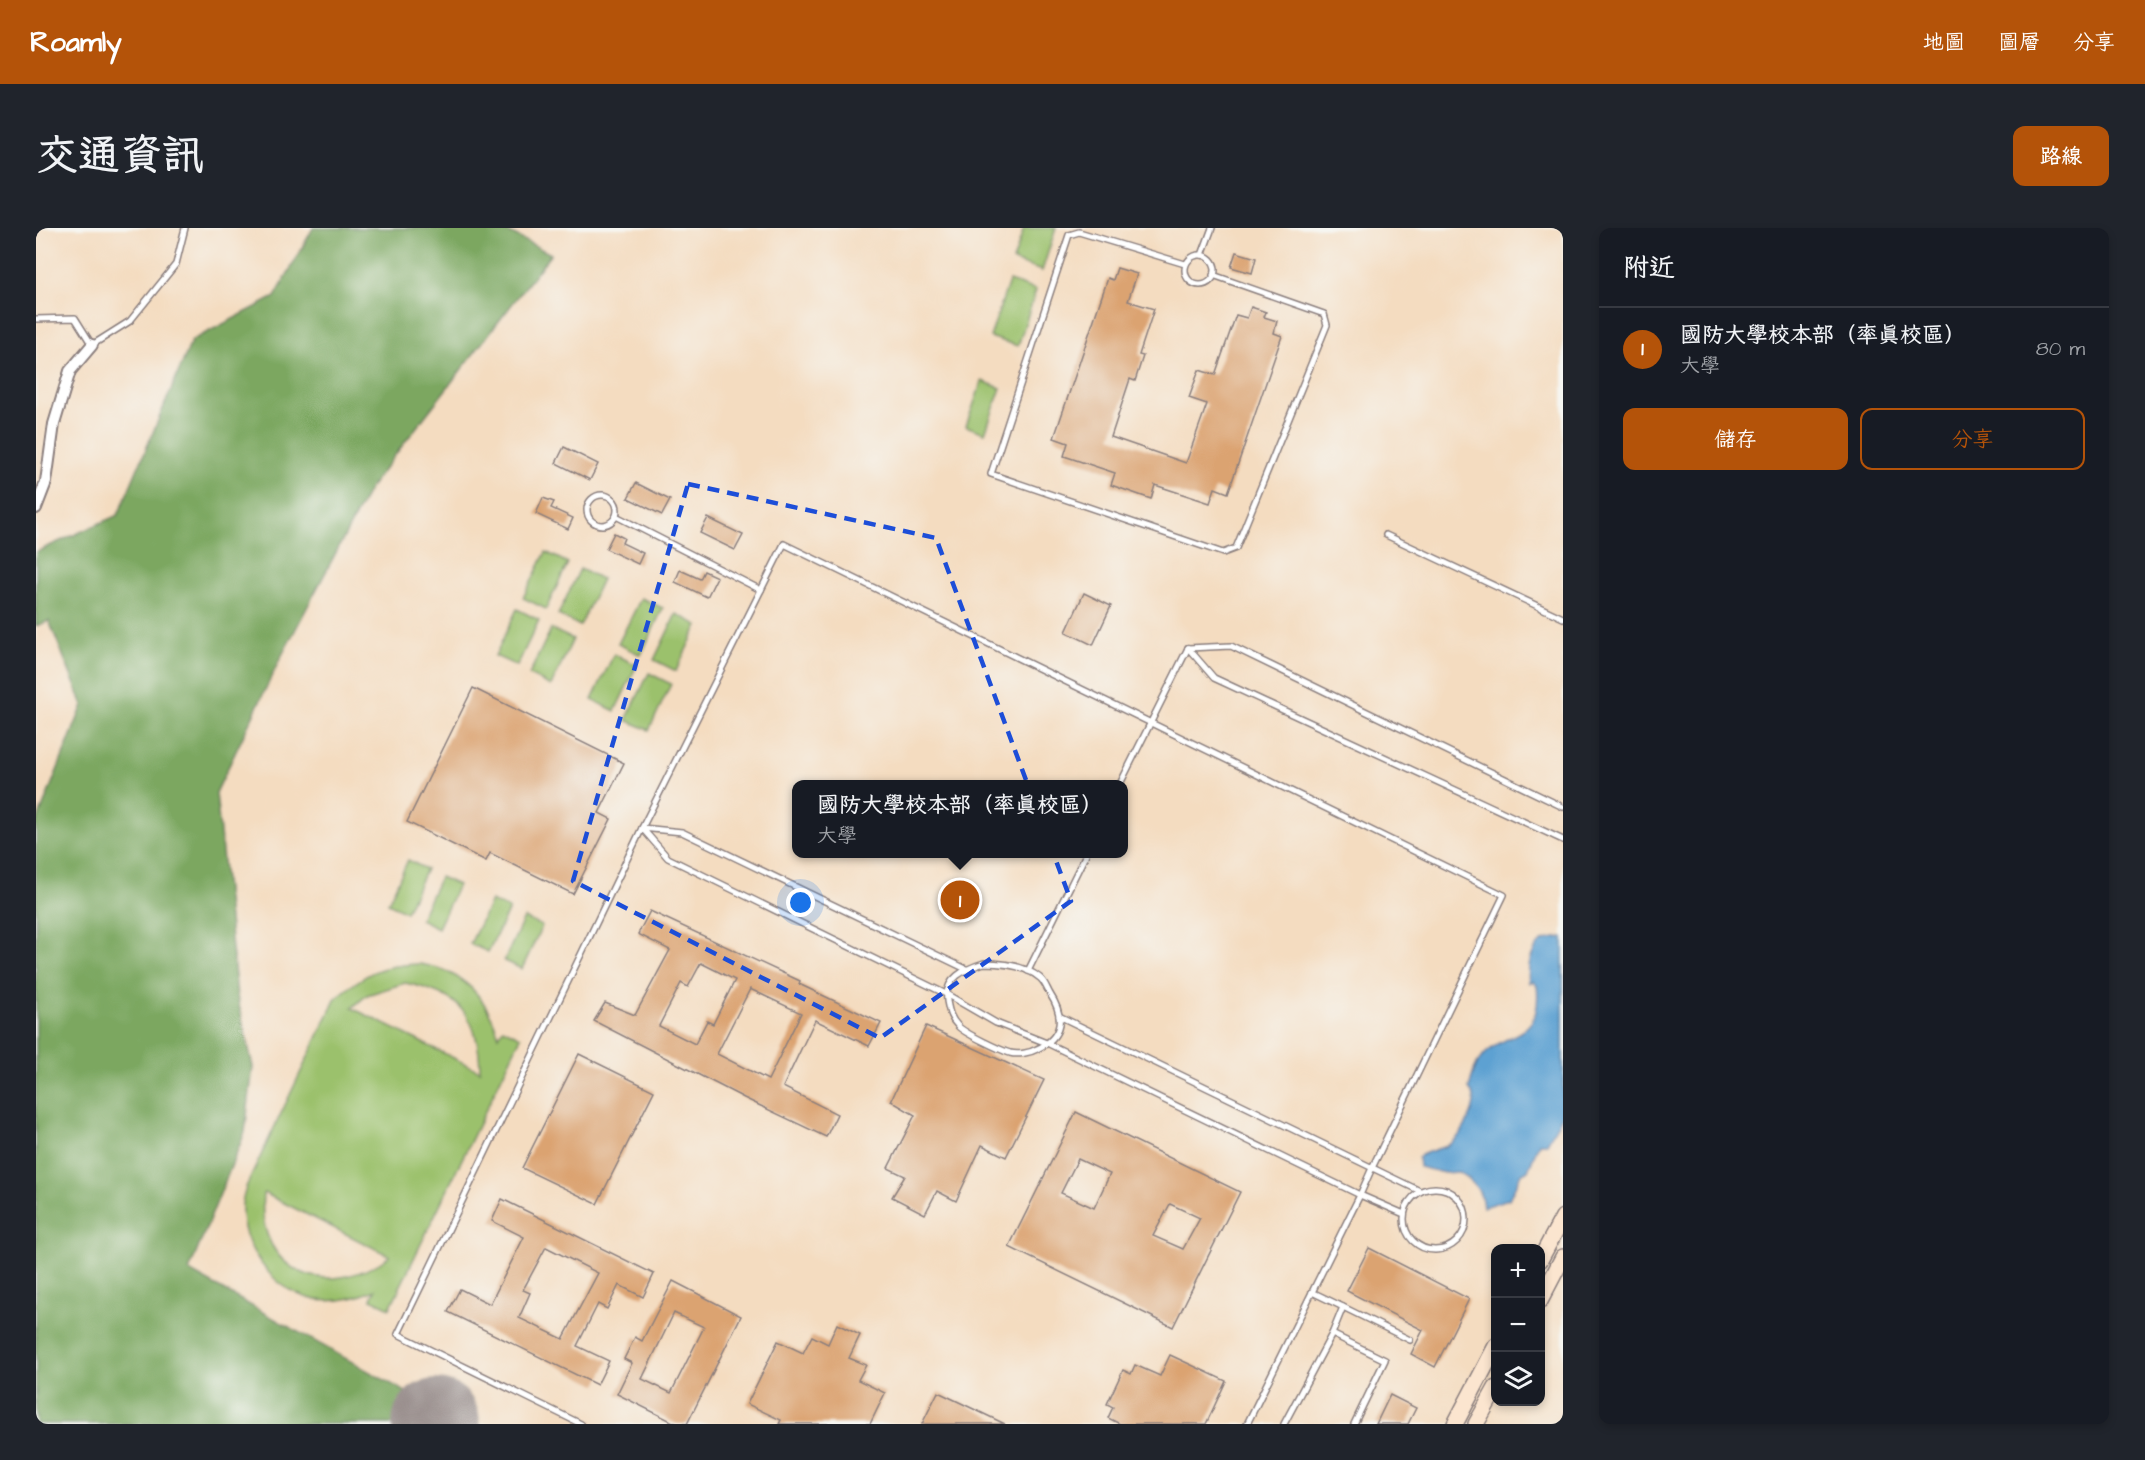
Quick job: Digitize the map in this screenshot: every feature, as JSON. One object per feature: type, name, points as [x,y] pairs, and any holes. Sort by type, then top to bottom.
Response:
[{"type":"main road","points":[[1545,1250],[1563,1216]]},
{"type":"main road","points":[[1545,1291],[1563,1257]]},
{"type":"main road","points":[[1455,1424],[1493,1352]]},
{"type":"main road","points":[[1476,1424],[1491,1397]]},
{"type":"street","points":[[36,508],[46,482],[54,424],[70,371],[92,345]]},
{"type":"lane","points":[[36,319],[75,318],[92,345],[130,321],[176,264],[185,228]]},
{"type":"lane","points":[[1202,255],[1212,228]]},
{"type":"lane","points":[[1185,264],[1079,232],[1069,235],[991,474],[1223,553],[1236,548],[1327,325],[1324,314],[1214,276]]},
{"type":"lane","points":[[1195,255],[1209,257],[1213,262],[1214,276],[1204,284],[1197,285],[1186,277],[1185,264],[1195,255]]},
{"type":"lane","points":[[606,495],[613,500],[617,508],[616,516],[610,522],[602,525],[594,523],[588,516],[587,508],[591,500],[606,495]]},
{"type":"lane","points":[[616,516],[761,590]]},
{"type":"lane","points":[[1386,535],[1563,618]]},
{"type":"lane","points":[[581,1424],[398,1335],[642,828],[784,544],[1504,895],[1360,1195],[1246,1424]]},
{"type":"lane","points":[[1188,648],[1231,645],[1563,807]]},
{"type":"lane","points":[[1122,780],[1188,648]]},
{"type":"lane","points":[[1188,648],[1214,678],[1563,840]]},
{"type":"lane","points":[[642,828],[682,832],[966,969]]},
{"type":"lane","points":[[642,828],[668,858],[946,994],[996,1023],[1049,1044],[1360,1195],[1404,1214]]},
{"type":"lane","points":[[1028,971],[1084,858]]},
{"type":"lane","points":[[984,963],[1006,963],[1028,971],[1042,979],[1057,1004],[1058,1032],[1049,1044],[1031,1052],[1012,1054],[959,1028],[949,1015],[946,994],[952,979],[966,969],[984,963]]},
{"type":"lane","points":[[1059,1016],[1420,1191]]},
{"type":"lane","points":[[1433,1187],[1447,1189],[1458,1197],[1465,1209],[1467,1223],[1461,1236],[1451,1246],[1437,1250],[1423,1248],[1408,1234],[1404,1214],[1409,1201],[1420,1191],[1433,1187]]},
{"type":"lane","points":[[1312,1292],[1410,1340]]},
{"type":"lane","points":[[1284,1424],[1332,1334],[1343,1307]]},
{"type":"lane","points":[[1332,1334],[1385,1360],[1354,1424]]},
{"type":"highlighted area","points":[[688,484],[936,538],[1071,901],[880,1038],[573,881]]},
{"type":"green space","points":[[313,228],[500,228],[551,254],[371,486],[280,659],[216,793],[237,996],[253,1067],[245,1132],[189,1271],[417,1398],[408,1424],[36,1424],[36,824],[83,705],[49,621],[36,626],[36,552],[118,515],[192,340],[275,297]]},
{"type":"green space","points":[[1024,228],[1056,228],[1042,271],[1013,261]]},
{"type":"green space","points":[[1009,281],[1036,290],[1018,346],[990,337]]},
{"type":"green space","points":[[982,381],[1001,388],[985,433],[966,426]]},
{"type":"green space","points":[[546,552],[568,563],[546,609],[523,598]]},
{"type":"green space","points":[[580,569],[602,579],[580,626],[558,615]]},
{"type":"green space","points":[[641,598],[663,608],[641,655],[618,644]]},
{"type":"green space","points":[[517,609],[539,620],[517,666],[495,656]]},
{"type":"green space","points":[[676,614],[698,625],[676,671],[654,660]]},
{"type":"green space","points":[[551,629],[573,639],[551,686],[529,675]]},
{"type":"green space","points":[[614,654],[637,665],[615,711],[592,700]]},
{"type":"green space","points":[[649,673],[671,684],[649,730],[626,720]]},
{"type":"green space","points":[[408,860],[426,869],[406,912],[388,903]]},
{"type":"green space","points":[[440,877],[458,885],[438,928],[420,919]]},
{"type":"green space","points":[[491,901],[509,909],[488,952],[470,944]]},
{"type":"green space","points":[[524,918],[542,926],[522,969],[504,961]]},
{"type":"green space","points":[[420,964],[449,973],[471,988],[487,1009],[499,1036],[503,1028],[521,1037],[390,1308],[371,1299],[375,1290],[328,1301],[297,1294],[272,1276],[261,1264],[246,1236],[242,1203],[246,1187],[336,998],[366,976],[384,968]],"holes":[[[405,983],[440,994],[463,1010],[476,1035],[480,1071],[352,1008],[367,995]],[[264,1193],[390,1256],[367,1270],[343,1277],[321,1278],[301,1272],[284,1261],[271,1244],[264,1222]]]},
{"type":"water","points":[[1563,937],[1563,1114],[1547,1143],[1539,1143],[1528,1170],[1521,1174],[1509,1199],[1483,1207],[1481,1195],[1476,1187],[1459,1172],[1444,1173],[1419,1167],[1418,1157],[1448,1145],[1462,1131],[1470,1117],[1474,1103],[1474,1097],[1469,1089],[1479,1061],[1491,1049],[1529,1025],[1535,1016],[1537,985],[1533,981],[1529,983],[1528,978],[1529,966],[1535,949],[1543,941]]},
{"type":"building","points":[[1236,252],[1256,258],[1252,273],[1231,267]]},
{"type":"building","points":[[1117,268],[1137,274],[1128,301],[1154,309],[1139,355],[1143,356],[1135,381],[1130,379],[1111,437],[1186,463],[1207,404],[1189,398],[1199,370],[1215,375],[1236,315],[1247,318],[1251,307],[1266,312],[1264,317],[1277,321],[1274,333],[1282,336],[1228,493],[1215,488],[1210,503],[1155,485],[1151,499],[1111,485],[1115,473],[1064,456],[1068,443],[1054,438],[1108,278],[1113,280]]},
{"type":"building","points":[[564,447],[598,464],[590,480],[556,463]]},
{"type":"building","points":[[636,483],[670,500],[662,515],[628,498]]},
{"type":"building","points":[[543,498],[554,502],[551,508],[573,518],[568,529],[536,514]]},
{"type":"building","points":[[708,518],[743,535],[735,550],[700,533]]},
{"type":"building","points":[[614,533],[624,538],[622,543],[643,553],[638,564],[606,549]]},
{"type":"building","points":[[680,570],[700,579],[704,571],[717,577],[707,597],[675,582]]},
{"type":"building","points":[[1084,593],[1111,606],[1093,645],[1066,632]]},
{"type":"building","points":[[473,688],[624,763],[599,813],[611,819],[573,894],[490,853],[486,861],[407,822]]},
{"type":"building","points":[[650,911],[800,981],[799,984],[881,1023],[869,1046],[815,1020],[783,1087],[837,1114],[826,1137],[594,1021],[605,1003],[635,1015],[670,950],[638,934]],"holes":[[[701,963],[735,980],[713,1024],[707,1021],[695,1044],[659,1026],[681,983],[688,987]],[[750,989],[801,1013],[768,1080],[717,1054]]]},
{"type":"building","points":[[926,1026],[1044,1080],[1006,1157],[982,1145],[956,1201],[937,1191],[925,1214],[892,1197],[905,1176],[888,1168],[915,1115],[891,1101]]},
{"type":"building","points":[[579,1054],[654,1091],[597,1204],[522,1168]]},
{"type":"building","points":[[1076,1112],[1240,1192],[1173,1327],[1009,1247]],"holes":[[[1078,1159],[1110,1174],[1094,1208],[1061,1193]],[[1170,1204],[1200,1218],[1183,1249],[1153,1236]]]},
{"type":"building","points":[[502,1199],[654,1274],[643,1297],[619,1285],[607,1309],[598,1304],[577,1346],[609,1361],[597,1385],[448,1312],[460,1289],[490,1304],[524,1237],[492,1221]],"holes":[[[546,1247],[598,1273],[563,1339],[519,1318],[530,1293],[523,1290]]]},
{"type":"building","points":[[1369,1248],[1469,1299],[1435,1367],[1411,1354],[1423,1330],[1347,1291]]},
{"type":"building","points":[[673,1281],[741,1316],[687,1424],[677,1424],[617,1394],[632,1363],[624,1359],[635,1337],[642,1341]],"holes":[[[674,1313],[704,1327],[671,1393],[642,1379]]]},
{"type":"building","points":[[837,1324],[860,1335],[849,1358],[866,1365],[858,1380],[885,1393],[870,1424],[779,1424],[781,1420],[747,1404],[778,1341],[803,1353],[812,1336],[828,1344]]},
{"type":"building","points":[[1170,1355],[1226,1381],[1206,1424],[1120,1424],[1108,1418],[1113,1407],[1107,1404],[1123,1370],[1131,1374],[1135,1365],[1160,1376]]},
{"type":"building","points":[[938,1392],[1005,1424],[922,1424]]},
{"type":"building","points":[[1390,1395],[1416,1408],[1408,1424],[1376,1424]]},
{"type":"place","name":"國防大學校本部（率真校區）","points":[[960,900]]}]
